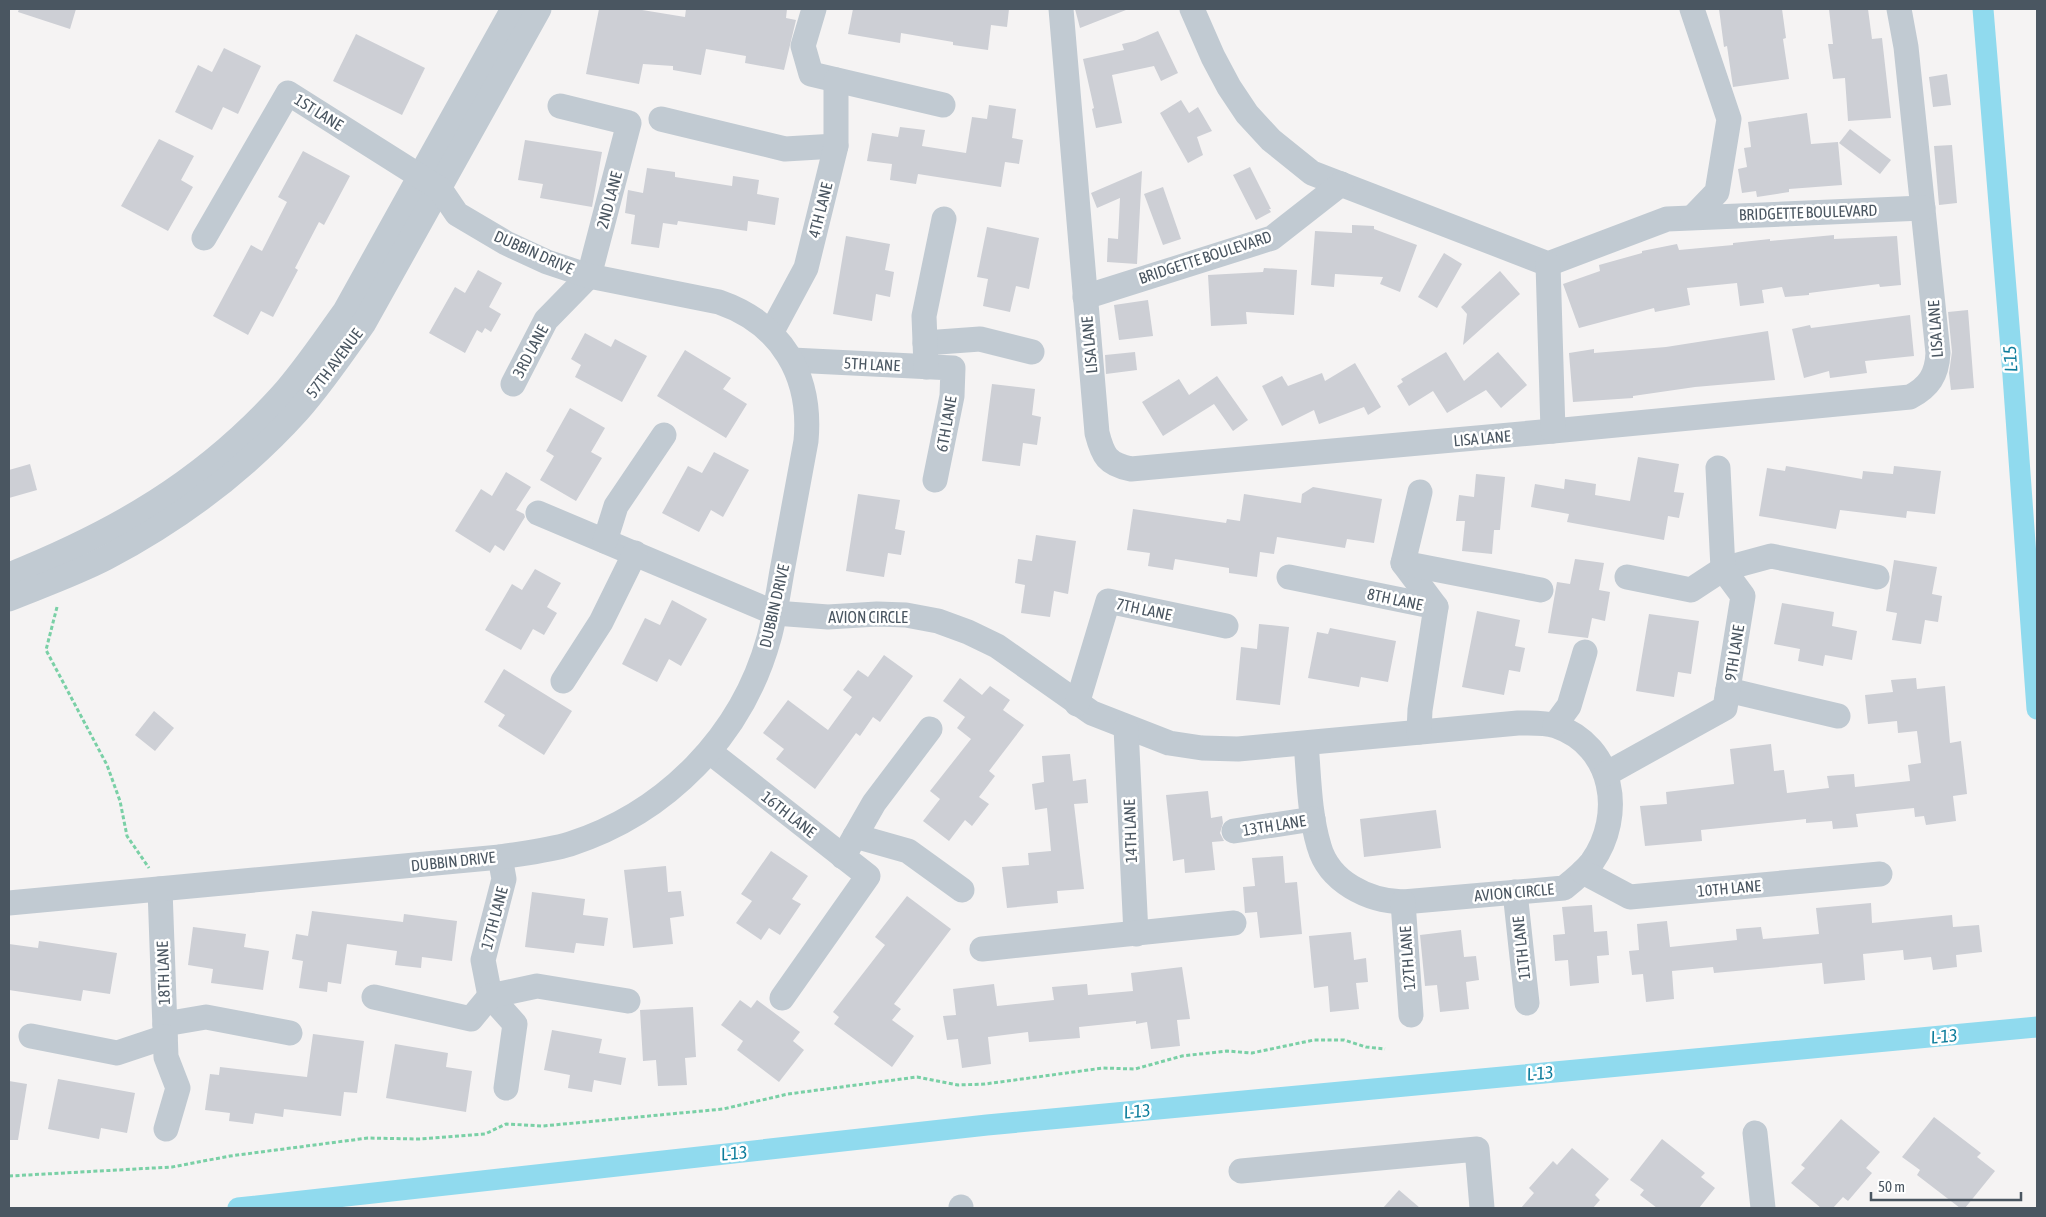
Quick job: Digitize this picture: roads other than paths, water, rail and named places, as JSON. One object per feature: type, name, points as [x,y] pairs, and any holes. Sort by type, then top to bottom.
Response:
[{"type":"street","name":"57TH AVENUE","points":[[9,600],[105,558],[150,533],[196,503],[250,460],[298,411],[333,368],[364,323],[513,9]]},
{"type":"street","name":"57TH AVENUE","points":[[9,575],[95,538],[138,514],[183,485],[234,443],[281,396],[314,355],[345,311],[430,183],[539,9]]},
{"type":"street","points":[[814,9],[803,46],[811,74],[944,105]]},
{"type":"street","name":"LISA LANE","points":[[1061,9],[1097,433],[1106,458],[1115,466],[1130,469],[1910,397],[1922,390],[1932,380],[1937,368],[1938,353],[1906,47],[1899,9]]},
{"type":"street","points":[[1192,9],[1213,57],[1229,87],[1247,114],[1271,140],[1312,173],[1548,264],[1553,431]]},
{"type":"street","points":[[1692,9],[1729,119],[1717,192],[1693,217]]},
{"type":"street","name":"4TH LANE","points":[[771,333],[806,268],[836,146],[836,80]]},
{"type":"street","name":"1ST LANE","points":[[204,238],[288,93],[430,183]]},
{"type":"street","name":"2ND LANE","points":[[560,106],[629,124],[589,276]]},
{"type":"street","points":[[661,119],[785,149],[836,146]]},
{"type":"street","name":"DUBBIN DRIVE","points":[[9,903],[500,857],[544,851],[571,844],[622,822],[658,800],[690,773],[710,752],[750,691],[769,639],[775,613],[807,426],[805,397],[792,360],[771,333],[747,314],[719,302],[589,276],[547,262],[506,243],[458,214],[430,183]]},
{"type":"street","name":"BRIDGETTE BOULEVARD","points":[[1085,297],[1272,238],[1341,184]]},
{"type":"street","name":"BRIDGETTE BOULEVARD","points":[[1548,264],[1667,218],[1923,208]]},
{"type":"street","points":[[944,220],[924,316],[926,355],[980,339],[1032,352]]},
{"type":"street","name":"3RD LANE","points":[[513,384],[546,320],[589,276]]},
{"type":"street","name":"5TH LANE","points":[[792,360],[926,355],[953,368]]},
{"type":"street","name":"6TH LANE","points":[[935,480],[952,396],[953,368]]},
{"type":"street","points":[[605,541],[616,506],[664,435]]},
{"type":"street","points":[[1718,468],[1723,569]]},
{"type":"street","points":[[1403,563],[1420,492]]},
{"type":"street","name":"AVION CIRCLE","points":[[538,513],[775,613],[828,617],[877,614],[906,615],[938,621],[968,632],[997,646],[1092,714],[1169,743],[1202,748],[1238,749],[1518,723],[1540,722],[1555,726],[1580,739],[1599,760],[1610,787],[1610,817],[1600,848],[1583,872],[1564,888],[1389,902],[1374,898],[1347,884],[1331,867],[1319,848],[1313,819],[1306,743]]},
{"type":"street","points":[[563,681],[601,622],[635,553]]},
{"type":"street","points":[[1627,577],[1691,590],[1723,569],[1771,556],[1877,577]]},
{"type":"street","points":[[1403,563],[1541,590]]},
{"type":"street","points":[[1403,563],[1436,607]]},
{"type":"street","name":"9TH LANE","points":[[1606,774],[1725,708],[1743,596],[1723,569]]},
{"type":"street","name":"8TH LANE","points":[[1289,577],[1436,607],[1420,710],[1419,732]]},
{"type":"street","name":"7TH LANE","points":[[1077,704],[1108,601],[1226,626]]},
{"type":"street","points":[[1555,726],[1569,706],[1585,652]]},
{"type":"street","points":[[1728,690],[1838,716]]},
{"type":"street","name":"14TH LANE","points":[[1126,728],[1136,934]]},
{"type":"street","points":[[930,729],[874,803],[849,846],[908,851],[962,890]]},
{"type":"street","name":"16TH LANE","points":[[710,752],[849,846],[868,876],[782,998]]},
{"type":"street","name":"13TH LANE","points":[[1234,832],[1313,819]]},
{"type":"street","name":"17TH LANE","points":[[490,996],[483,960],[504,879],[500,857]]},
{"type":"street","name":"10TH LANE","points":[[1583,872],[1630,897],[1880,874]]},
{"type":"street","name":"18TH LANE","points":[[160,889],[165,1039],[178,1088],[166,1128]]},
{"type":"street","name":"11TH LANE","points":[[1515,892],[1527,1004]]},
{"type":"street","name":"12TH LANE","points":[[1403,902],[1411,1015]]},
{"type":"street","points":[[982,950],[1234,923]]},
{"type":"street","points":[[374,998],[471,1019],[490,996],[537,986],[628,1001]]},
{"type":"street","points":[[490,996],[515,1024],[506,1088]]},
{"type":"street","points":[[31,1036],[117,1053],[165,1039],[206,1017],[290,1033]]},
{"type":"street","points":[[1755,1133],[1763,1208]]},
{"type":"street","points":[[1241,1171],[1477,1149],[1482,1208]]},
{"type":"waterway","name":"L-15","points":[[1983,9],[2012,362],[2037,709]]},
{"type":"waterway","name":"L-13","points":[[238,1208],[987,1125],[2037,1027]]}]
